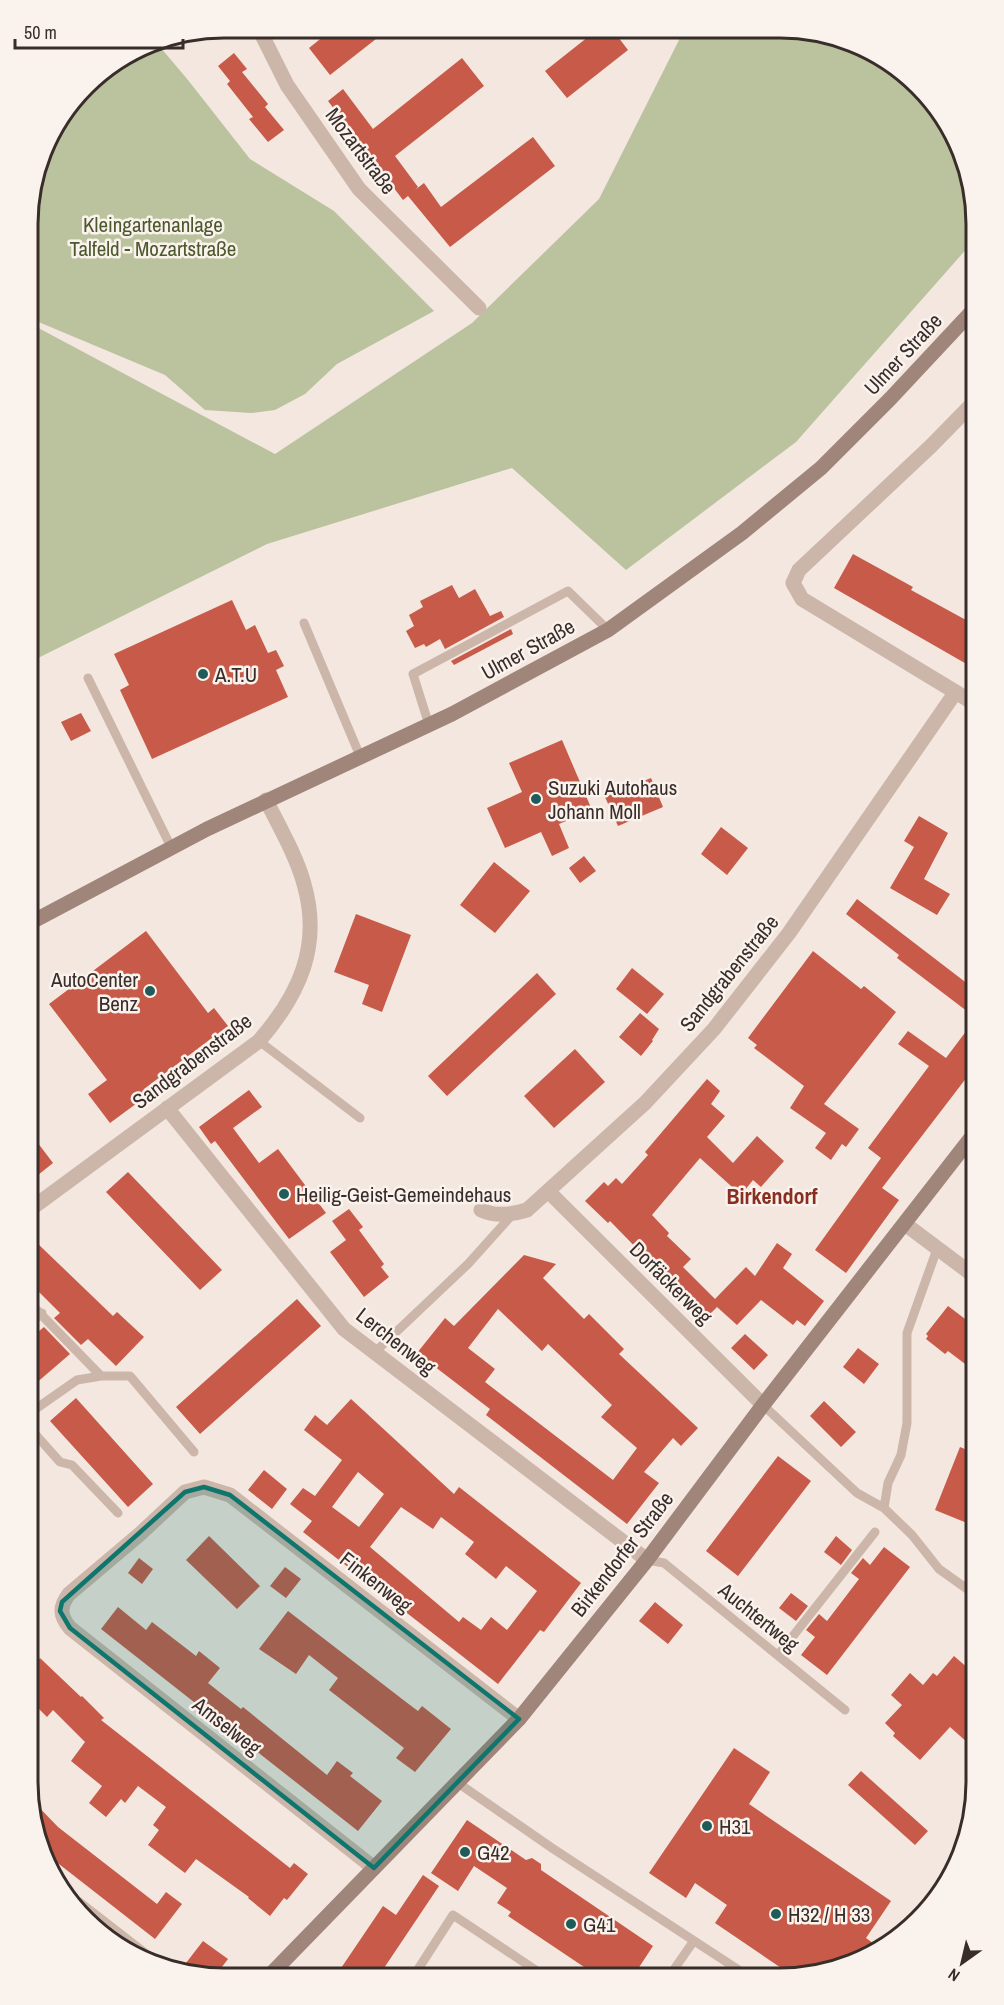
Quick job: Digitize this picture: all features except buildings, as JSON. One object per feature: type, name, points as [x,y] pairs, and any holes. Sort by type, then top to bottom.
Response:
[{"type":"main road","name":"Ulmer Straße","points":[[38,919],[171,847],[266,800],[452,714],[608,630],[742,533],[821,468],[966,318]]},
{"type":"main road","name":"Birkendorfer Straße","points":[[278,1968],[519,1719],[647,1560],[763,1405],[966,1144]]},
{"type":"street","name":"Mozartstraße","points":[[264,38],[287,85],[359,189],[479,308]]},
{"type":"street","points":[[966,410],[923,454],[799,570],[793,583],[802,600],[966,699]]},
{"type":"street","name":"Sandgrabenstraße","points":[[512,1215],[527,1210],[549,1192],[645,1103],[714,1029],[789,933],[955,693]]},
{"type":"street","name":"Sandgrabenstraße","points":[[38,1204],[259,1041],[277,1020],[294,994],[306,962],[311,933],[309,903],[304,883],[266,800]]},
{"type":"street","name":"Lerchenweg","points":[[167,1108],[344,1329],[647,1560]]},
{"type":"street","name":"Dorfäckerweg","points":[[549,1192],[763,1405]]},
{"type":"street","points":[[481,1210],[490,1214],[512,1215]]},
{"type":"street","points":[[905,1224],[966,1270]]},
{"type":"street","name":"Finkenweg","points":[[60,1611],[69,1594],[140,1534],[185,1492],[204,1487],[230,1495],[519,1719]]},
{"type":"street","name":"Amselweg","points":[[60,1611],[70,1628],[374,1868]]},
{"type":"lane","points":[[429,725],[413,674],[568,591],[608,630]]},
{"type":"lane","points":[[304,623],[360,756]]},
{"type":"lane","points":[[88,678],[171,847]]},
{"type":"lane","points":[[259,1041],[360,1118]]},
{"type":"lane","points":[[375,1352],[468,1264],[512,1215]]},
{"type":"lane","points":[[884,1508],[888,1483],[902,1455],[907,1423],[907,1333],[937,1249]]},
{"type":"lane","points":[[38,1310],[101,1376]]},
{"type":"lane","points":[[38,1317],[42,1313]]},
{"type":"lane","points":[[38,1407],[77,1380],[101,1376],[130,1376],[194,1452]]},
{"type":"lane","points":[[763,1405],[857,1493],[884,1508],[912,1535],[939,1569],[966,1588]]},
{"type":"lane","points":[[38,1437],[60,1462],[72,1465],[118,1513]]},
{"type":"lane","points":[[778,1654],[875,1532]]},
{"type":"lane","name":"Auchtertweg","points":[[647,1560],[664,1563],[845,1710]]},
{"type":"lane","points":[[458,1783],[735,1968]]},
{"type":"lane","points":[[419,1968],[453,1914],[533,1968]]},
{"type":"lane","points":[[675,1968],[693,1942]]},
{"type":"highlighted area","points":[[204,1487],[230,1495],[519,1719],[374,1868],[70,1628],[60,1611],[62,1602],[185,1492]]},
{"type":"green space","points":[[680,38],[793,38],[817,41],[840,47],[884,69],[920,101],[935,120],[957,164],[963,187],[966,249],[796,442],[626,570],[512,468],[267,544],[38,658],[38,328],[275,454],[472,323],[599,199]]},
{"type":"green space","name":"Kleingartenanlage Talfeld - Mozartstraße","points":[[161,48],[250,159],[334,211],[434,311],[337,364],[305,394],[275,410],[251,413],[205,410],[165,375],[38,322],[38,211],[44,175],[52,152],[62,130],[92,92],[130,62]]},
{"type":"place","name":"A.T.U","points":[[203,674]]},
{"type":"place","name":"Suzuki Autohaus Johann Moll","points":[[536,799]]},
{"type":"place","name":"AutoCenter Benz","points":[[150,991]]},
{"type":"place","name":"Heilig-Geist-Gemeindehaus","points":[[284,1194]]},
{"type":"place","name":"H31","points":[[707,1826]]},
{"type":"place","name":"G42","points":[[465,1852]]},
{"type":"place","name":"H32 / H 33","points":[[776,1914]]},
{"type":"place","name":"G41","points":[[571,1924]]},
{"type":"district","name":"Birkendorf","points":[[772,1196]]}]
